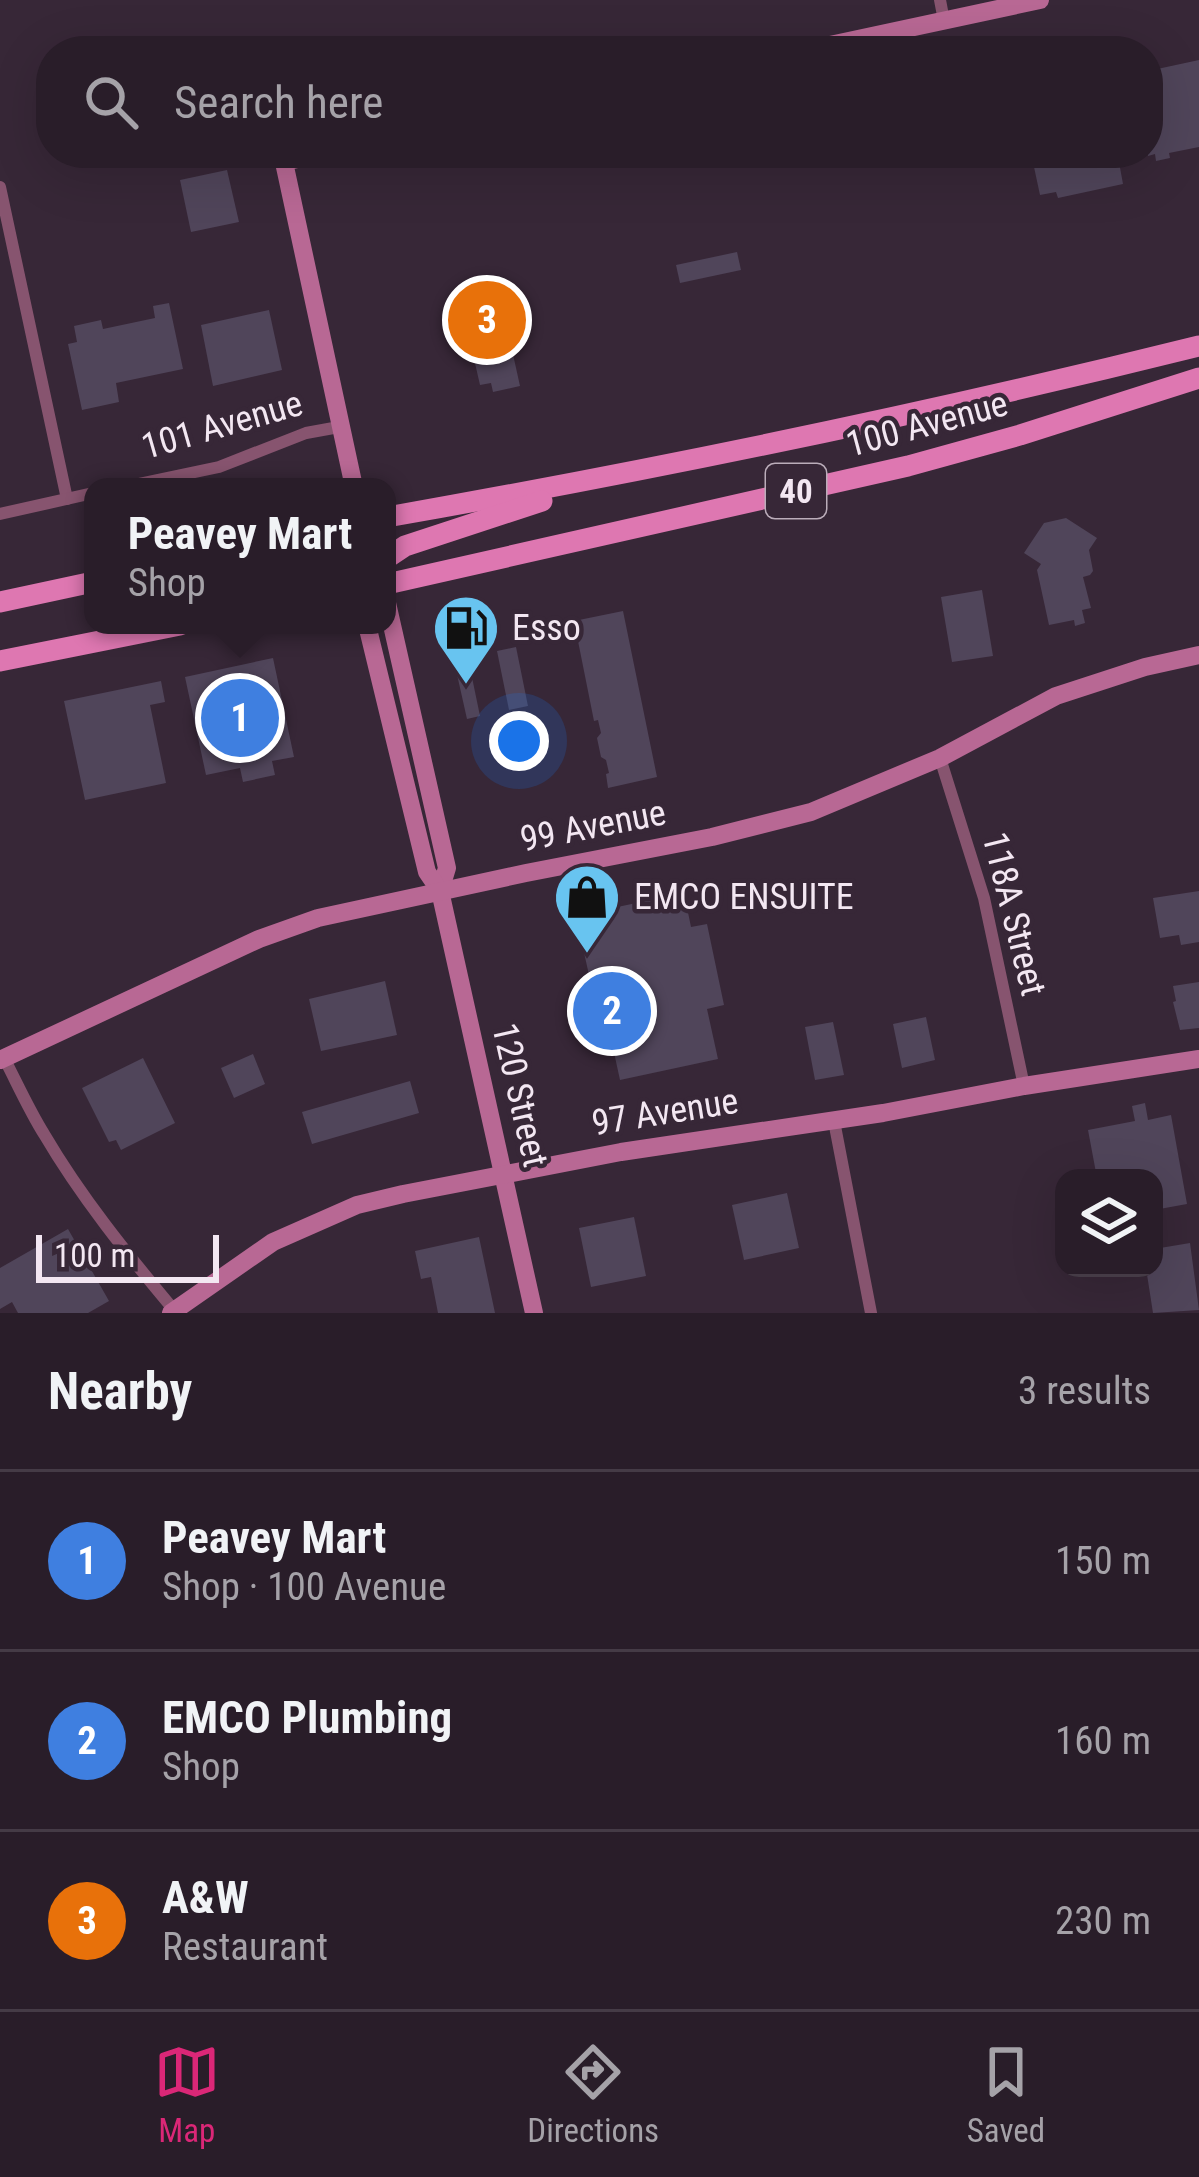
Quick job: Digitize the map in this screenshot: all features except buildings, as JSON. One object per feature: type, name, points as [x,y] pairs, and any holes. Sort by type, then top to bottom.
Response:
[{"type":"main road","name":"100 Avenue","points":[[396,515],[617,476],[1199,346]]},
{"type":"main road","name":"100 Avenue","points":[[396,582],[908,466],[1199,378]]},
{"type":"main road","points":[[396,552],[617,476]]},
{"type":"main road","points":[[0,602],[84,584]]},
{"type":"main road","points":[[11,659],[90,634]]},
{"type":"main road","points":[[11,659],[135,634]]},
{"type":"street","points":[[940,0],[944,21]]},
{"type":"street","points":[[873,36],[1040,0]]},
{"type":"street","points":[[285,168],[352,478]]},
{"type":"street","points":[[0,187],[67,499]]},
{"type":"street","name":"101 Avenue","points":[[167,478],[219,467],[306,434],[339,427]]},
{"type":"street","points":[[0,514],[84,496]]},
{"type":"street","name":"120 Street","points":[[370,634],[427,872],[440,891],[534,1313]]},
{"type":"street","name":"120 Street","points":[[394,634],[447,868],[440,891]]},
{"type":"street","name":"99 Avenue","points":[[2,1059],[259,939],[319,918],[811,812],[940,758],[1056,696],[1199,655]]},
{"type":"street","name":"118A Street","points":[[940,758],[984,898],[1024,1086]]},
{"type":"street","points":[[2,1059],[76,1184],[172,1312]]},
{"type":"street","name":"97 Avenue","points":[[172,1312],[273,1242],[357,1205],[637,1149],[1199,1059]]},
{"type":"street","points":[[833,1121],[872,1313]]},
{"type":"place","name":"A&W","points":[[487,320]]},
{"type":"place","name":"Esso","points":[[466,687]]},
{"type":"place","name":"Peavey Mart","points":[[240,718]]},
{"type":"place","name":"EMCO ENSUITE","points":[[587,956]]},
{"type":"place","name":"EMCO Plumbing","points":[[612,1011]]}]
